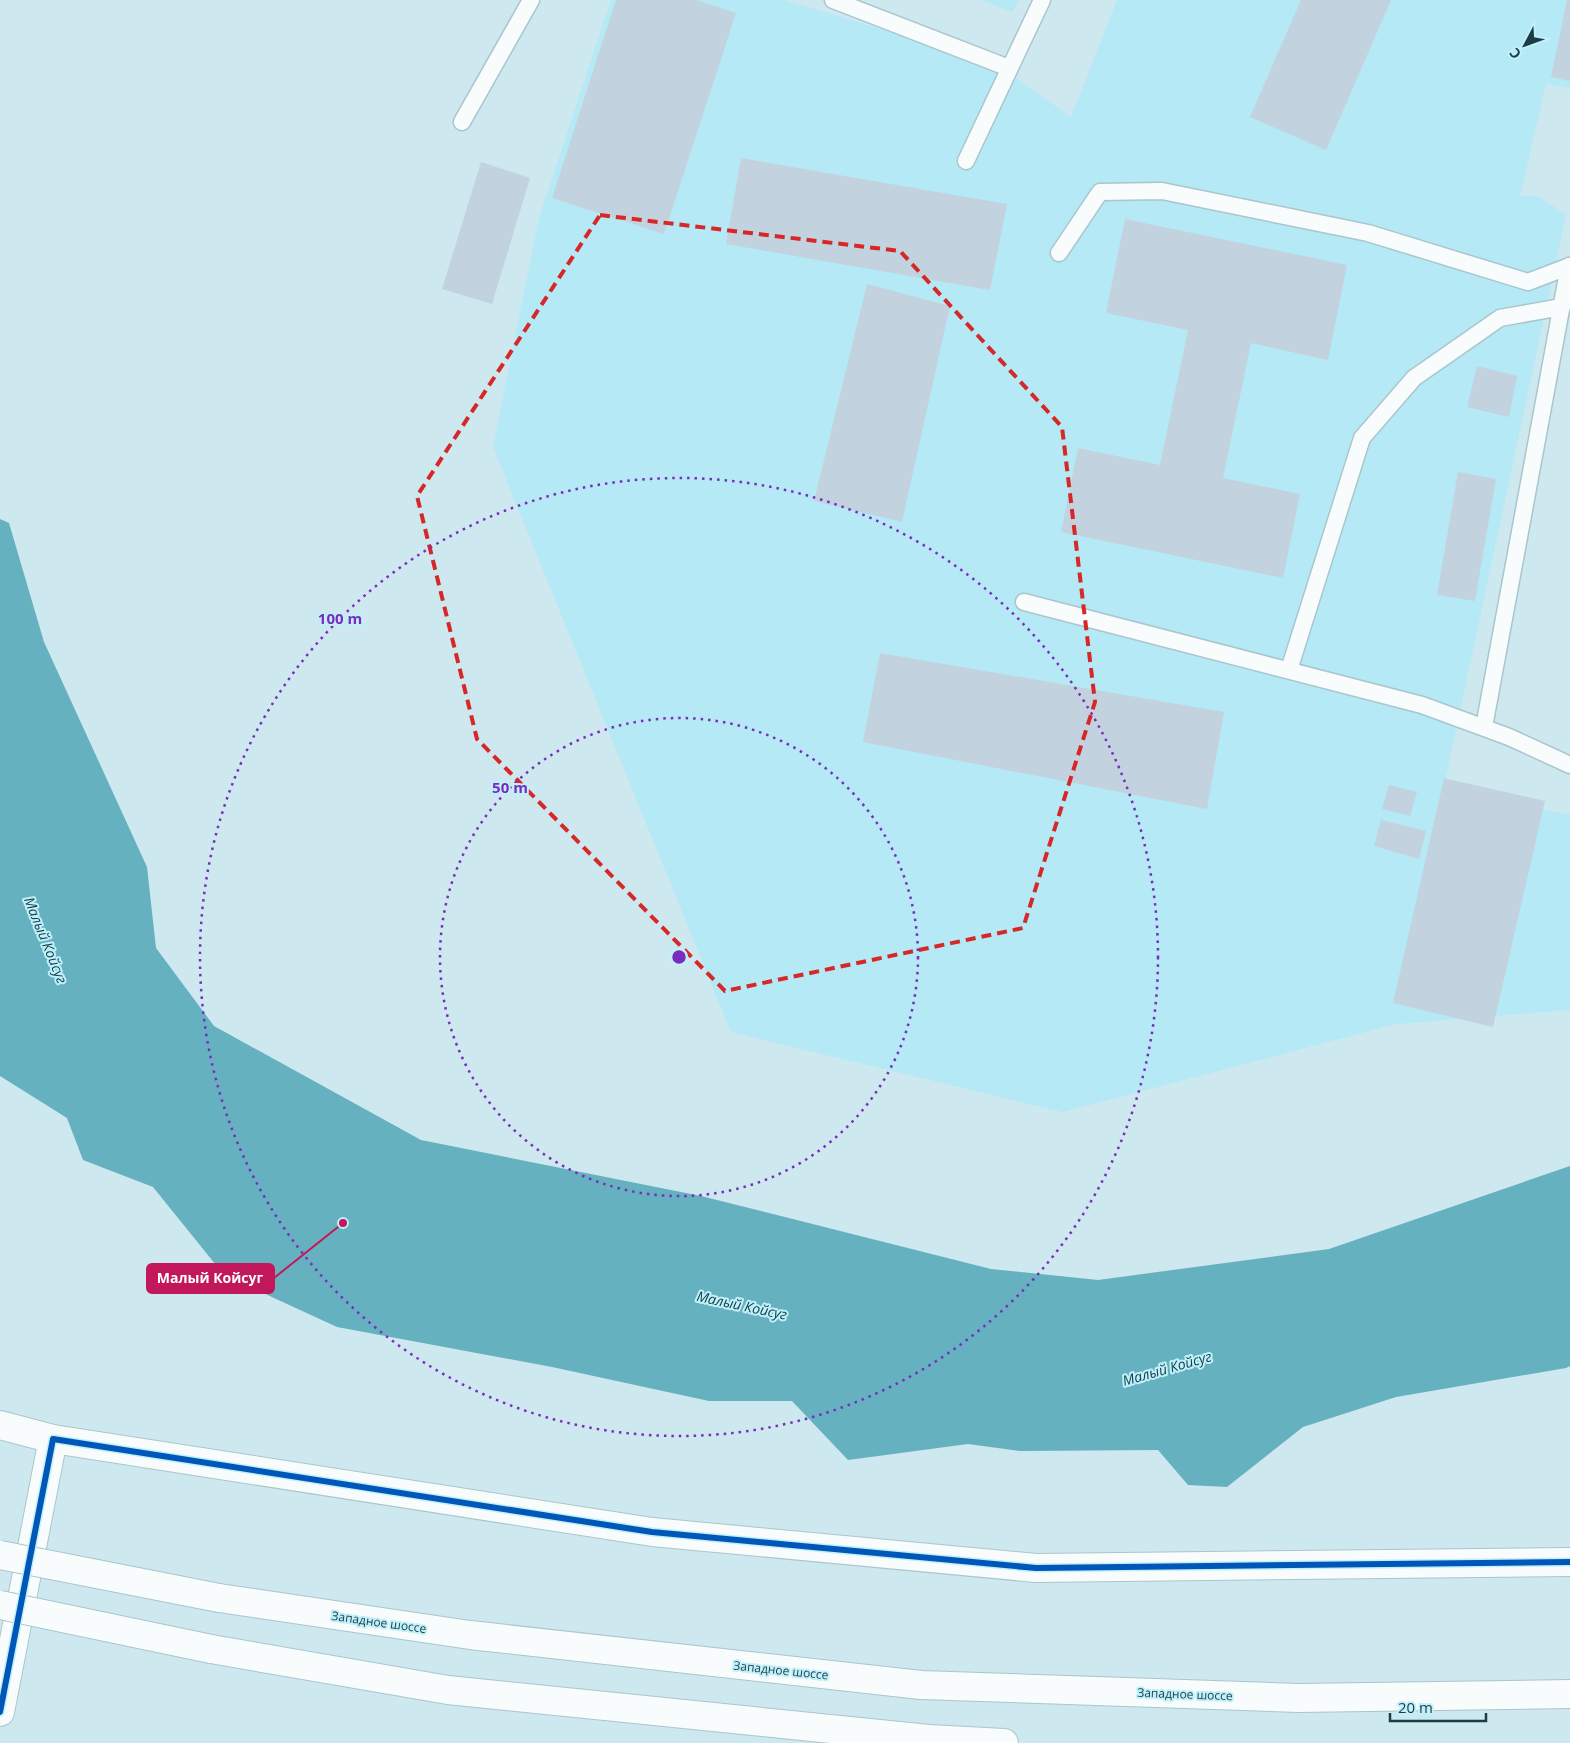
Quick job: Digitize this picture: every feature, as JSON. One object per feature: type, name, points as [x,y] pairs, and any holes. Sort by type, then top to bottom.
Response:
[{"type":"main road","points":[[0,1425],[53,1439],[652,1532],[1036,1568],[1570,1562]]},
{"type":"main road","points":[[0,1712],[53,1439]]},
{"type":"main road","name":"Западное шоссе","points":[[0,1556],[219,1598],[470,1636],[921,1685],[1298,1698],[1570,1694]]},
{"type":"main road","points":[[0,1605],[211,1649],[448,1690],[928,1739],[1004,1743]]},
{"type":"lane","points":[[462,122],[531,0]]},
{"type":"lane","points":[[833,0],[1010,68]]},
{"type":"lane","points":[[966,161],[1042,0]]},
{"type":"lane","points":[[1059,253],[1100,192],[1162,191],[1368,233],[1528,282],[1570,266]]},
{"type":"lane","points":[[1484,727],[1570,266]]},
{"type":"lane","points":[[1290,670],[1362,438],[1414,378],[1500,318],[1562,307]]},
{"type":"lane","points":[[1024,602],[1422,705],[1509,737],[1570,765]]},
{"type":"highlighted area","points":[[600,215],[900,251],[1062,427],[1095,702],[1023,928],[725,991],[477,739],[417,496]]},
{"type":"shaded area","points":[[611,0],[785,0],[996,64],[1071,117],[1117,0],[1570,0],[1570,88],[1546,84],[1520,196],[1537,196],[1566,215],[1442,795],[1570,814],[1570,1010],[1396,1024],[1063,1112],[731,1032],[493,447],[539,218]]},
{"type":"shaded area","points":[[981,0],[1018,0],[1013,12]]},
{"type":"water","points":[[0,519],[9,523],[44,642],[147,867],[156,948],[214,1026],[421,1140],[701,1196],[991,1269],[1098,1280],[1329,1249],[1570,1166],[1570,1366],[1396,1397],[1303,1427],[1227,1487],[1188,1485],[1158,1450],[1020,1451],[968,1444],[848,1460],[792,1401],[709,1401],[552,1367],[337,1327],[224,1275],[153,1187],[83,1160],[67,1118],[0,1076]]},
{"type":"building","points":[[616,0],[696,0],[736,13],[664,234],[552,198]]},
{"type":"building","points":[[1301,0],[1391,0],[1326,150],[1250,117]]},
{"type":"building","points":[[1567,0],[1570,0],[1570,81],[1551,77]]},
{"type":"building","points":[[741,158],[1007,204],[990,290],[726,244]]},
{"type":"building","points":[[481,162],[530,178],[492,304],[442,289]]},
{"type":"building","points":[[1125,219],[1347,265],[1328,360],[1251,343],[1223,478],[1300,494],[1283,578],[1061,532],[1078,448],[1160,465],[1188,330],[1106,313]]},
{"type":"building","points":[[867,284],[950,306],[902,522],[814,501]]},
{"type":"building","points":[[1477,366],[1517,376],[1509,417],[1467,407]]},
{"type":"building","points":[[1458,472],[1496,479],[1475,601],[1437,595]]},
{"type":"building","points":[[880,653],[1224,712],[1207,809],[863,742]]},
{"type":"building","points":[[1444,778],[1545,801],[1493,1027],[1393,1003]]},
{"type":"building","points":[[1389,785],[1417,792],[1410,816],[1382,809]]},
{"type":"building","points":[[1381,820],[1426,831],[1419,859],[1374,846]]},
{"type":"cycle path","points":[[0,1712],[53,1439],[652,1532],[1036,1568],[1570,1562]]},
{"type":"place","name":"Малый Койсуг","points":[[343,1223]]}]
